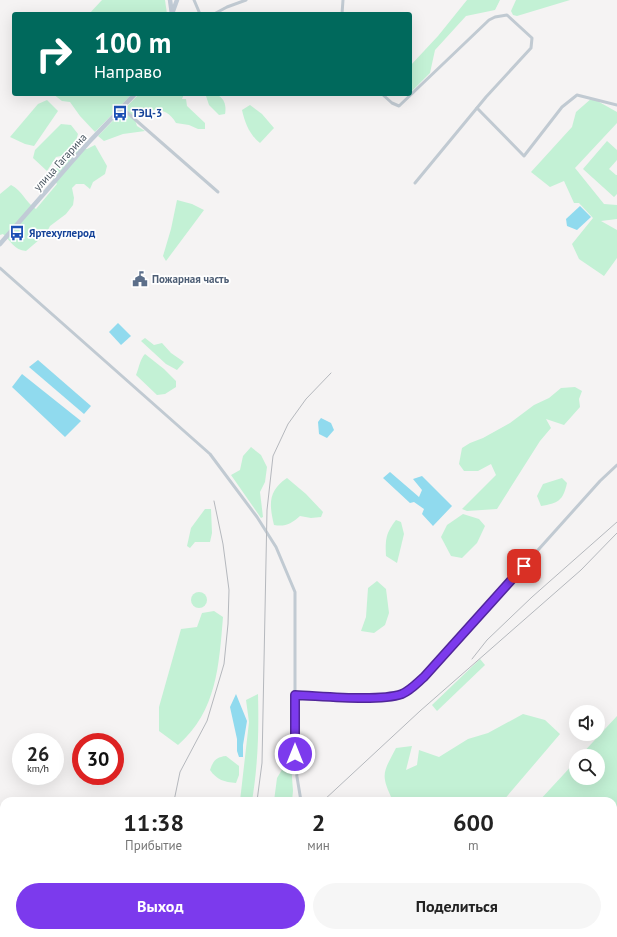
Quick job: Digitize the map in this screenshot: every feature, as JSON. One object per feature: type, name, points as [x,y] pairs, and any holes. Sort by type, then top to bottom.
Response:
[{"type":"main road","points":[[170,0],[172,12]]},
{"type":"main road","points":[[172,12],[177,0]]},
{"type":"main road","name":"улица Гагарина","points":[[0,244],[88,143],[133,96]]},
{"type":"street","points":[[194,0],[199,12]]},
{"type":"street","points":[[218,12],[246,0]]},
{"type":"street","points":[[342,12],[343,0]]},
{"type":"street","points":[[412,94],[495,16],[507,15],[532,38],[531,48],[477,108],[415,183]]},
{"type":"street","points":[[477,108],[524,156],[562,107],[577,95],[617,105]]},
{"type":"street","points":[[384,96],[392,103],[399,106],[409,96]]},
{"type":"street","points":[[122,108],[218,192]]},
{"type":"street","points":[[0,268],[210,454],[258,518],[276,547],[295,592],[296,765],[300,797]]},
{"type":"street","points":[[295,695],[375,697],[401,694],[412,688],[424,677],[600,481],[617,465]]},
{"type":"green space","points":[[102,0],[165,0],[167,12],[91,12]]},
{"type":"green space","points":[[467,0],[500,0],[495,10],[466,16],[435,50],[430,73],[412,91],[412,64],[438,36]]},
{"type":"green space","points":[[516,0],[570,0],[517,16],[513,15],[511,11]]},
{"type":"green space","points":[[56,96],[130,96],[95,132],[80,116],[70,102],[62,101]]},
{"type":"green space","points":[[137,96],[183,96],[182,99],[186,99],[187,106],[205,123],[205,129],[198,129],[189,125],[176,123],[167,113],[151,110],[134,117],[137,126],[145,131],[123,134],[104,141],[98,136]]},
{"type":"green space","points":[[206,96],[219,96],[225,103],[225,114],[219,115],[209,105]]},
{"type":"green space","points":[[592,98],[617,112],[617,123],[575,168],[604,204],[617,205],[617,219],[601,221],[617,230],[617,258],[604,276],[579,259],[572,244],[593,218],[579,203],[574,203],[564,181],[550,187],[531,172],[572,127],[576,112]]},
{"type":"green space","points":[[47,100],[58,111],[34,146],[25,144],[10,137],[38,104]]},
{"type":"green space","points":[[250,105],[262,114],[274,128],[260,143],[250,132],[243,115],[242,110]]},
{"type":"green space","points":[[61,124],[71,125],[78,134],[75,144],[76,149],[87,149],[95,145],[107,166],[105,174],[93,182],[90,189],[84,184],[76,184],[72,188],[74,198],[73,205],[66,214],[50,226],[46,234],[26,251],[18,249],[3,234],[0,235],[0,194],[11,185],[15,187],[36,209],[57,184],[50,174],[58,167],[61,156],[56,157],[47,171],[33,158],[35,150]]},
{"type":"green space","points":[[607,141],[617,150],[617,160],[609,169],[617,175],[617,194],[614,197],[583,169]]},
{"type":"green space","points":[[177,200],[192,204],[204,210],[166,261],[163,256],[171,229]]},
{"type":"green space","points":[[145,338],[154,345],[162,343],[171,353],[184,362],[177,370],[166,364],[141,341]]},
{"type":"green space","points":[[145,354],[176,381],[176,387],[165,394],[157,395],[136,375]]},
{"type":"green space","points":[[575,387],[582,391],[579,399],[580,407],[564,425],[546,419],[551,428],[540,441],[497,509],[467,511],[462,509],[496,475],[491,464],[478,471],[464,471],[459,464],[462,448],[510,423],[534,405],[549,398],[561,388]]},
{"type":"green space","points":[[251,447],[261,455],[267,467],[265,482],[260,492],[263,517],[261,518],[231,475],[240,470],[243,456]]},
{"type":"green space","points":[[287,478],[306,494],[323,512],[321,517],[311,518],[300,516],[288,524],[281,526],[274,525],[271,511],[273,493],[276,488]]},
{"type":"green space","points":[[562,478],[567,483],[564,494],[556,502],[541,506],[537,496],[543,484]]},
{"type":"green space","points":[[205,509],[211,509],[212,533],[210,542],[195,542],[190,548],[187,546],[191,528]]},
{"type":"green space","points":[[463,514],[479,519],[485,526],[477,543],[462,558],[451,556],[441,537],[447,525]]},
{"type":"green space","points":[[396,520],[401,522],[404,534],[397,563],[386,556],[386,541],[388,533]]},
{"type":"green space","points":[[377,581],[386,589],[389,613],[385,625],[374,633],[361,631],[366,617],[368,588]]},
{"type":"green space","points":[[199,592],[206,597],[207,600],[202,607],[199,608],[192,603],[191,600],[196,593]]},
{"type":"green space","points":[[214,611],[223,617],[220,652],[214,686],[201,717],[191,732],[178,745],[159,731],[159,707],[181,629],[197,627],[202,613]]},
{"type":"green space","points":[[480,659],[485,665],[437,711],[432,705]]},
{"type":"green space","points":[[258,694],[258,748],[253,797],[240,797],[249,722],[246,700]]},
{"type":"green space","points":[[523,714],[545,720],[560,734],[506,797],[391,797],[386,785],[385,774],[388,763],[396,748],[412,746],[406,770],[417,765],[419,750],[439,757],[468,739],[488,733]]},
{"type":"green space","points":[[617,716],[617,797],[543,797],[569,769],[569,785],[605,785],[605,749],[586,749],[594,741],[605,741],[605,729]]},
{"type":"green space","points":[[290,750],[292,797],[275,797],[277,778],[283,768],[285,752]]},
{"type":"green space","points":[[226,756],[239,766],[239,775],[236,783],[221,780],[210,770],[215,760]]},
{"type":"water","points":[[580,206],[591,217],[577,230],[567,226],[566,219]]},
{"type":"water","points":[[118,323],[131,336],[121,345],[109,332]]},
{"type":"water","points":[[38,360],[91,406],[84,414],[29,367]]},
{"type":"water","points":[[22,374],[81,421],[65,437],[12,387]]},
{"type":"water","points":[[321,418],[331,423],[334,430],[327,438],[319,434],[318,422]]},
{"type":"water","points":[[390,472],[419,497],[422,490],[413,479],[422,476],[452,506],[433,526],[422,514],[424,509],[414,502],[410,503],[383,478]]},
{"type":"water","points":[[236,694],[247,721],[243,745],[243,757],[239,757],[237,751],[237,739],[230,707]]},
{"type":"railway","points":[[258,797],[262,763],[267,510],[273,456],[288,424],[306,399],[331,373]]},
{"type":"railway","points":[[175,797],[180,772],[207,721],[224,664],[228,624],[229,590],[223,544],[214,501]]},
{"type":"railway","points":[[472,659],[487,640],[532,597],[617,522]]},
{"type":"railway","points":[[327,797],[420,711],[581,570],[617,533]]},
{"type":"place","name":"ТЭЦ-3","points":[[120,113]]},
{"type":"place","name":"Яртехуглерод","points":[[17,233]]},
{"type":"place","name":"Пожарная часть","points":[[140,279]]},
{"type":"route","points":[[295,754],[295,695],[375,697],[401,694],[407,691],[424,677],[524,566]]}]
